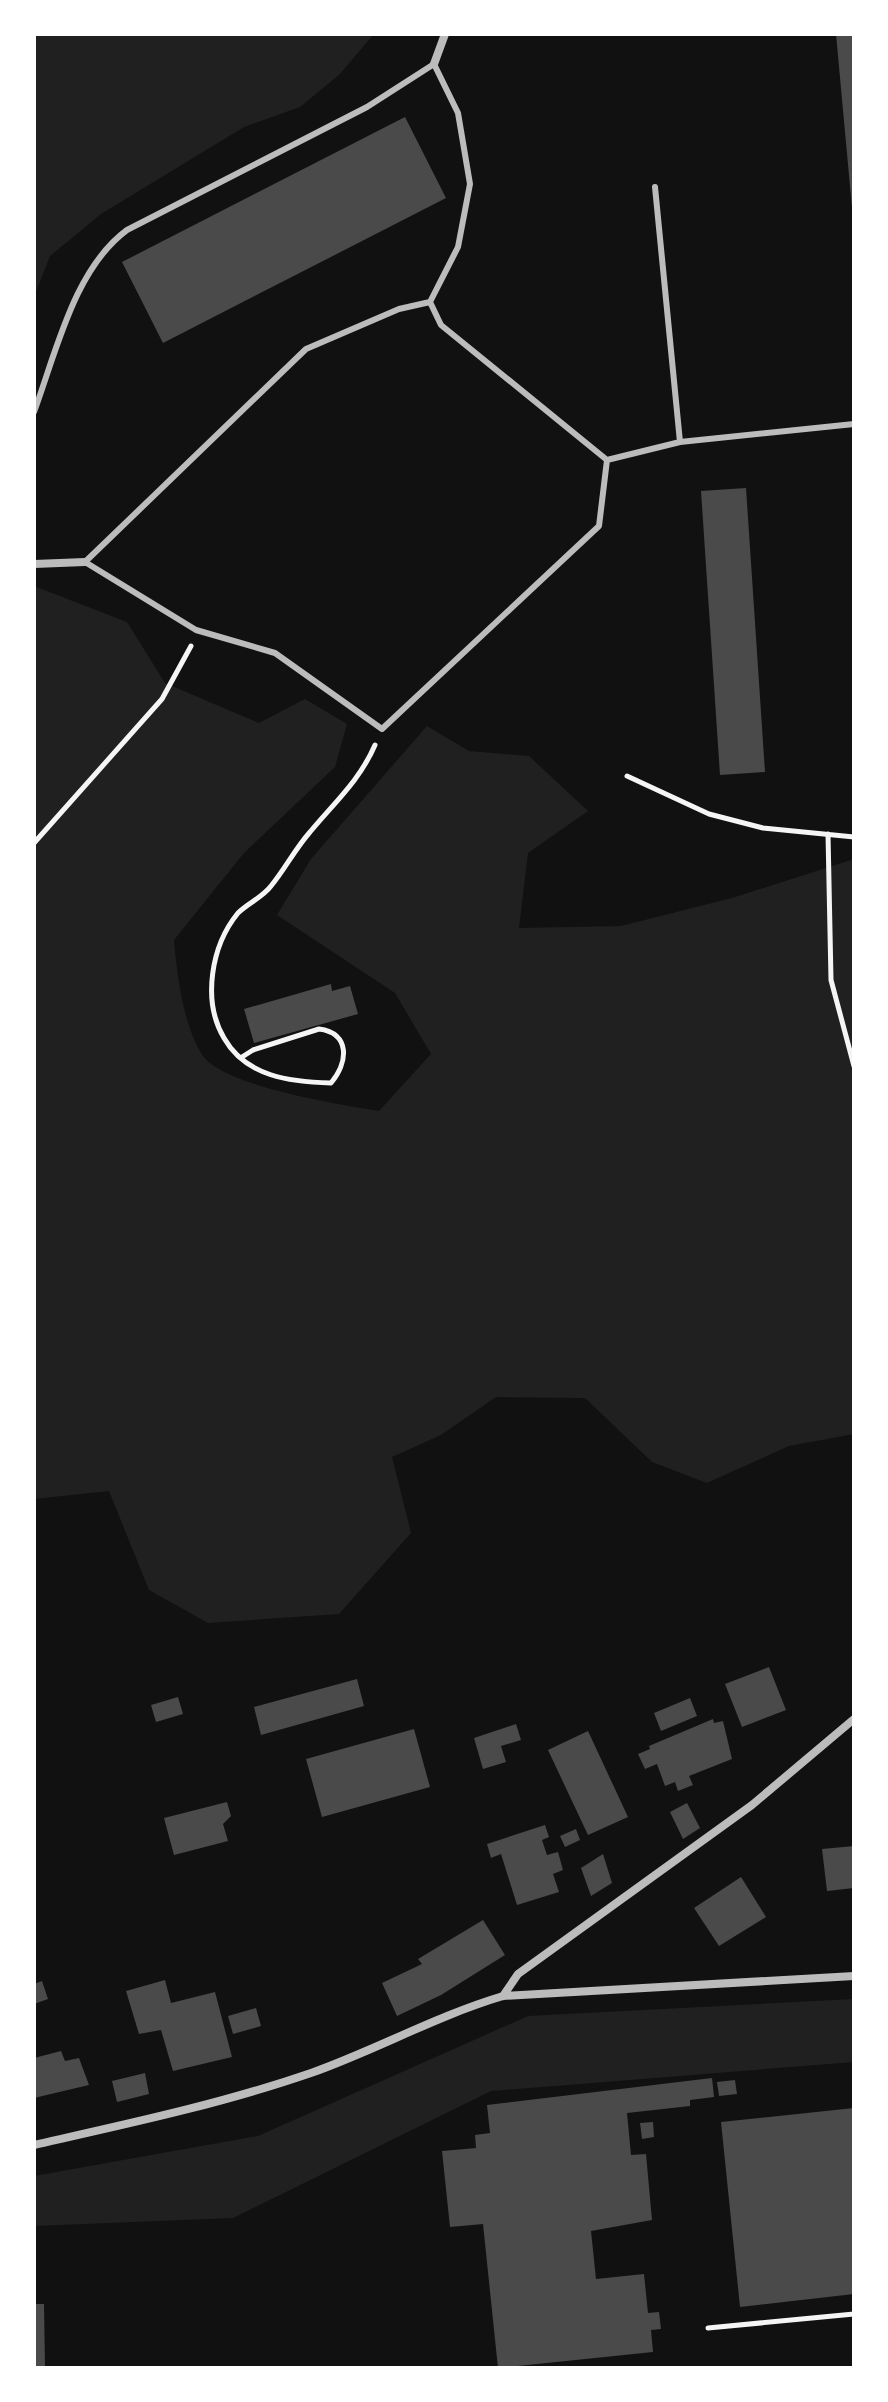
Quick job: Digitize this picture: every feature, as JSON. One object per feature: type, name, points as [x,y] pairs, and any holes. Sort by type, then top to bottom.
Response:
[{"type":"street","points":[[434,64],[445,34]]},
{"type":"street","points":[[34,564],[85,562]]},
{"type":"street","points":[[503,1996],[518,1974],[752,1805],[854,1719]]},
{"type":"street","points":[[34,2145],[182,2111],[311,2073],[456,2010],[503,1996],[854,1976]]},
{"type":"lane","points":[[34,412],[74,304],[107,245],[127,230],[367,107],[434,64],[458,113],[470,184],[458,247],[430,302]]},
{"type":"lane","points":[[655,187],[680,442]]},
{"type":"lane","points":[[430,302],[441,325],[607,460]]},
{"type":"lane","points":[[430,302],[399,309],[306,349],[85,562],[196,630],[275,653],[382,729],[599,526],[607,460]]},
{"type":"lane","points":[[607,460],[680,442],[854,424]]},
{"type":"path","points":[[34,843],[162,699],[189,652],[196,630]]},
{"type":"path","points":[[242,1057],[253,1050],[319,1029],[338,1035],[344,1048],[340,1072],[331,1083],[288,1082],[254,1068],[226,1043],[213,1019],[214,954],[238,914],[270,889],[310,831],[350,789],[369,760],[382,729]]},
{"type":"path","points":[[627,776],[709,814],[763,828],[854,837]]},
{"type":"path","points":[[828,834],[831,980],[854,1066]]},
{"type":"path","points":[[708,2328],[854,2314]]},
{"type":"shaded area","points":[[34,34],[374,34],[339,75],[300,107],[244,127],[101,214],[50,256],[34,297]]},
{"type":"shaded area","points":[[34,586],[127,622],[165,683],[259,723],[305,699],[347,724],[335,767],[244,853],[174,940],[185,1013],[201,1053],[212,1065],[255,1084],[311,1099],[379,1111],[431,1054],[395,993],[277,915],[311,859],[427,726],[469,751],[529,756],[588,811],[528,853],[519,928],[621,926],[732,898],[854,859],[854,1434],[789,1446],[707,1483],[652,1462],[585,1398],[496,1397],[441,1435],[392,1457],[411,1533],[339,1614],[208,1623],[149,1590],[109,1491],[34,1499]]},
{"type":"shaded area","points":[[854,1999],[854,2062],[491,2091],[233,2218],[34,2226],[34,2176],[258,2136],[528,2016]]},
{"type":"building","points":[[836,34],[854,34],[854,208],[852,208]]},
{"type":"building","points":[[405,117],[446,198],[163,343],[122,262]]},
{"type":"building","points":[[746,488],[765,772],[720,775],[701,491]]},
{"type":"building","points":[[331,984],[332,991],[350,986],[358,1014],[254,1043],[244,1009]]},
{"type":"building","points":[[769,1667],[786,1710],[742,1727],[725,1684]]},
{"type":"building","points":[[357,1679],[364,1706],[261,1735],[254,1707]]},
{"type":"building","points":[[178,1697],[183,1714],[156,1722],[151,1705]]},
{"type":"building","points":[[690,1698],[697,1716],[661,1731],[654,1713]]},
{"type":"building","points":[[713,1719],[714,1723],[723,1721],[732,1759],[689,1776],[693,1785],[678,1791],[675,1782],[665,1786],[657,1764],[645,1769],[638,1754],[650,1749],[649,1746]]},
{"type":"building","points":[[516,1724],[521,1740],[501,1746],[506,1762],[483,1769],[474,1738]]},
{"type":"building","points":[[414,1729],[430,1787],[322,1817],[306,1759]]},
{"type":"building","points":[[588,1731],[628,1817],[588,1835],[548,1750]]},
{"type":"building","points":[[227,1802],[231,1816],[223,1824],[228,1841],[174,1855],[164,1818]]},
{"type":"building","points":[[687,1803],[700,1828],[683,1839],[670,1812]]},
{"type":"building","points":[[545,1825],[549,1837],[542,1840],[547,1855],[558,1852],[563,1870],[553,1874],[559,1892],[517,1905],[501,1854],[491,1858],[487,1844]]},
{"type":"building","points":[[576,1829],[580,1840],[565,1847],[560,1836]]},
{"type":"building","points":[[854,1846],[854,1888],[827,1891],[822,1849]]},
{"type":"building","points":[[603,1854],[612,1883],[591,1896],[581,1868]]},
{"type":"building","points":[[741,1877],[766,1917],[719,1946],[694,1908]]},
{"type":"building","points":[[483,1920],[505,1955],[441,1995],[397,2016],[382,1983],[422,1964],[418,1959]]},
{"type":"building","points":[[165,1980],[171,2003],[215,1992],[232,2057],[173,2071],[161,2030],[139,2034],[126,1991]]},
{"type":"building","points":[[42,1981],[48,1999],[34,2004],[34,1984]]},
{"type":"building","points":[[256,2008],[261,2026],[233,2034],[228,2016]]},
{"type":"building","points":[[61,2051],[65,2061],[79,2058],[89,2085],[34,2098],[34,2058]]},
{"type":"building","points":[[145,2073],[149,2094],[117,2102],[112,2081]]},
{"type":"building","points":[[712,2078],[714,2097],[690,2100],[690,2106],[627,2113],[631,2155],[646,2154],[652,2220],[591,2231],[596,2279],[644,2274],[648,2313],[659,2312],[661,2329],[651,2330],[653,2352],[498,2368],[483,2224],[450,2227],[442,2151],[476,2148],[475,2135],[490,2133],[487,2105]]},
{"type":"building","points":[[735,2080],[737,2094],[719,2096],[717,2082]]},
{"type":"building","points":[[854,2108],[854,2294],[740,2307],[721,2122]]},
{"type":"building","points":[[653,2122],[654,2137],[642,2139],[640,2123]]},
{"type":"building","points":[[34,2304],[44,2304],[45,2368],[34,2368]]}]
